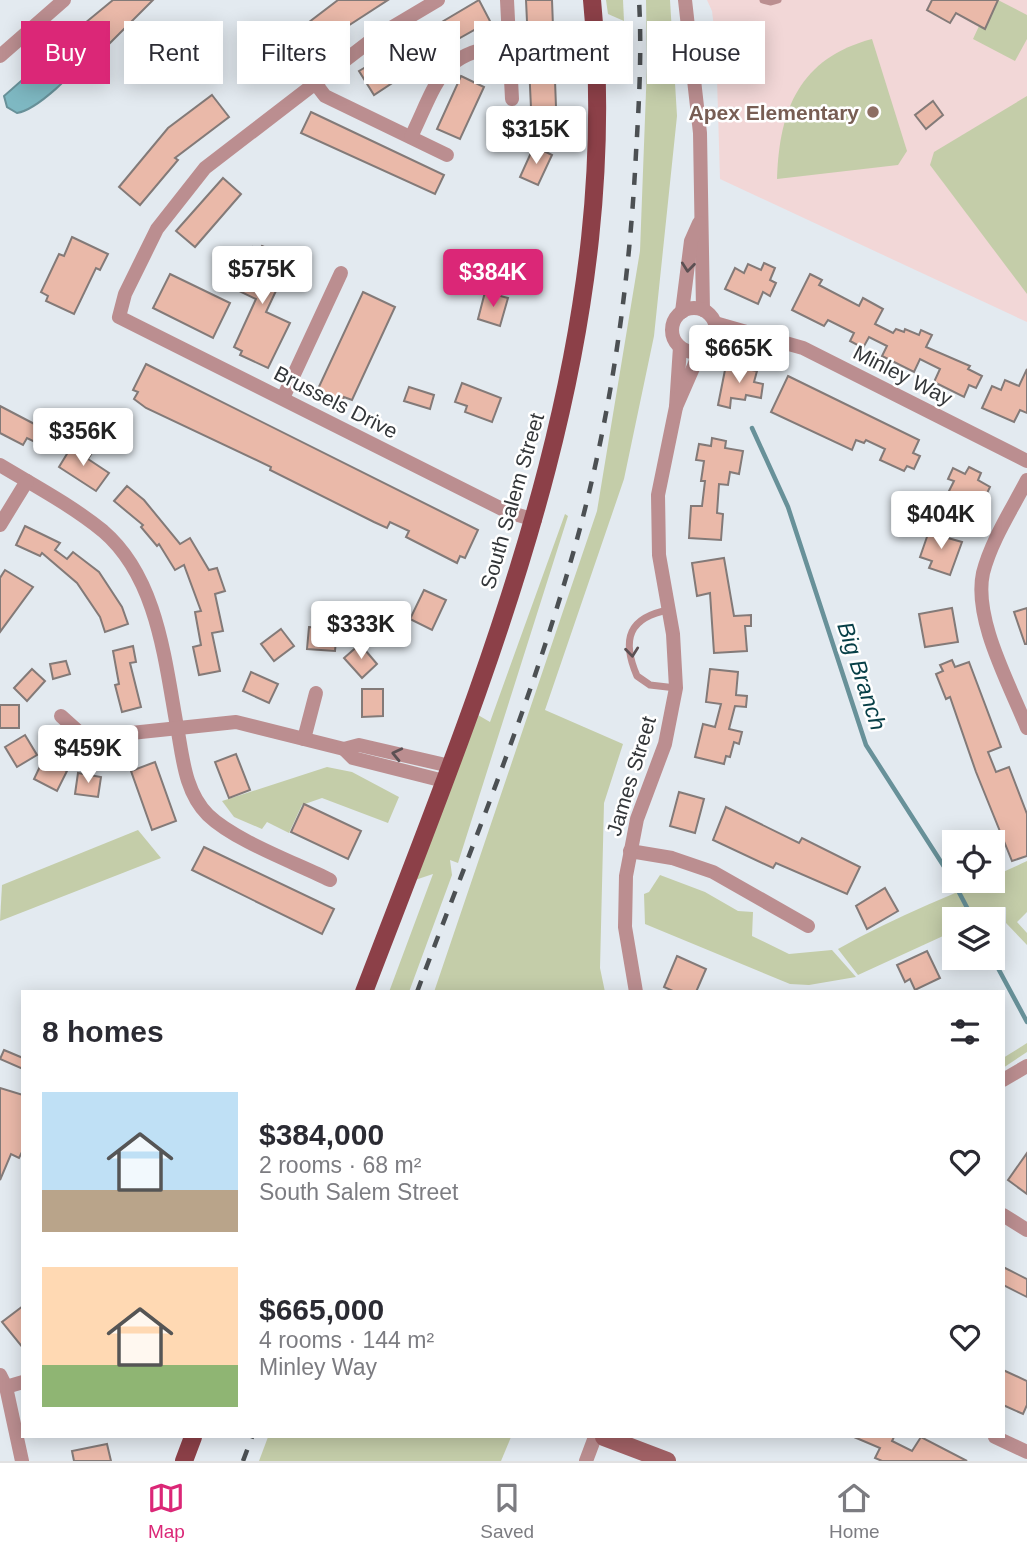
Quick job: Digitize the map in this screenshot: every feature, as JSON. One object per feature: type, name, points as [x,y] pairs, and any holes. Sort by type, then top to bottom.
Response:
[{"type":"main road","name":"South Salem Street","points":[[365,990],[447,774],[536,520],[577,334],[587,268],[599,128],[592,0]]},
{"type":"main road","points":[[184,1461],[192,1438]]},
{"type":"main road","points":[[607,1438],[667,1461]]},
{"type":"street","points":[[0,56],[64,0]]},
{"type":"street","points":[[350,56],[374,37],[438,0]]},
{"type":"street","points":[[507,0],[508,21]]},
{"type":"street","points":[[685,0],[700,133],[699,223],[704,241],[700,284],[703,310],[715,323],[713,342],[700,352],[689,352],[680,347],[672,329],[682,312],[691,241],[699,223]]},
{"type":"street","points":[[411,137],[441,75],[460,55],[474,49]]},
{"type":"street","name":"Brussels Drive","points":[[314,84],[205,169],[176,201],[145,249],[125,295],[119,317],[508,512],[536,520]]},
{"type":"street","points":[[316,84],[325,96],[447,155]]},
{"type":"street","points":[[511,84],[512,99]]},
{"type":"street","points":[[283,398],[341,273]]},
{"type":"street","points":[[682,312],[703,310]]},
{"type":"street","name":"Minley Way","points":[[715,323],[803,348],[1027,461]]},
{"type":"street","name":"Minley Way","points":[[713,342],[757,336]]},
{"type":"street","name":"James Street","points":[[636,990],[625,927],[630,851],[637,820],[665,744],[676,688],[675,653],[659,555],[657,513],[666,449],[676,407],[680,347]]},
{"type":"street","name":"James Street","points":[[676,407],[700,352]]},
{"type":"street","points":[[0,465],[105,533],[134,570],[156,619],[187,779],[208,815],[230,831],[330,880]]},
{"type":"street","points":[[1027,480],[989,557],[981,592],[987,626],[1027,728]]},
{"type":"street","points":[[0,525],[27,481]]},
{"type":"street","points":[[304,739],[316,693]]},
{"type":"street","points":[[61,716],[82,734],[93,737],[236,722],[344,749],[353,758],[447,774]]},
{"type":"street","points":[[630,851],[673,858],[713,872],[808,926]]},
{"type":"street","points":[[1005,1079],[1027,1066]]},
{"type":"street","points":[[1005,1216],[1027,1230]]},
{"type":"street","points":[[21,1382],[3,1381],[22,1461]]},
{"type":"street","points":[[586,1461],[595,1438]]},
{"type":"street","points":[[997,1438],[1027,1452]]},
{"type":"lane","points":[[763,0],[778,0]]},
{"type":"lane","points":[[669,610],[643,616],[633,629],[631,638],[637,676],[650,685],[676,688]]},
{"type":"shaded area","name":"Apex Elementary","points":[[707,0],[1027,0],[1027,322],[720,179],[717,84],[765,84],[765,21],[713,21]]},
{"type":"green space","points":[[606,0],[623,0],[624,21],[608,14]]},
{"type":"green space","points":[[646,0],[670,0],[671,21],[647,21],[647,65]]},
{"type":"green space","points":[[998,0],[1027,15],[1027,39],[1015,61],[973,39],[979,26],[985,29]]},
{"type":"green space","points":[[872,39],[907,151],[898,165],[777,179],[783,130],[798,90],[811,73],[827,59]]},
{"type":"green space","points":[[647,65],[647,84],[675,84],[677,116],[654,336],[624,479],[545,710],[623,744],[604,803],[600,968],[605,990],[435,990],[597,511],[640,251]]},
{"type":"green space","points":[[1027,96],[1027,294],[930,165],[934,152]]},
{"type":"green space","points":[[565,514],[568,516],[458,863],[450,860],[452,875],[410,990],[390,990],[433,874],[415,880],[478,715],[490,722]]},
{"type":"green space","points":[[327,767],[352,772],[399,797],[388,823],[322,798],[302,805],[289,833],[267,822],[262,829],[234,817],[222,801]]},
{"type":"green space","points":[[138,830],[161,858],[0,921],[2,885]]},
{"type":"green space","points":[[1027,861],[1027,912],[1017,922],[1027,933],[1027,945],[1006,923],[1006,907],[942,907],[942,936],[858,975],[838,949],[954,893],[1005,893],[1005,871]]},
{"type":"green space","points":[[660,875],[705,892],[738,911],[753,912],[752,936],[789,954],[832,950],[856,977],[809,985],[790,984],[645,924],[644,894],[649,892]]},
{"type":"green space","points":[[1027,1043],[1027,1052],[1005,1067],[1005,1057]]},
{"type":"green space","points":[[268,1438],[511,1438],[501,1461],[259,1461]]},
{"type":"water","points":[[21,81],[21,84],[61,84],[35,105],[17,113],[7,107],[4,96]]},
{"type":"building","points":[[113,0],[153,0],[132,21],[124,21],[124,29],[110,43],[110,21],[87,21]]},
{"type":"building","points":[[338,0],[388,0],[350,25],[350,21],[310,21]]},
{"type":"building","points":[[479,0],[490,21],[474,21],[474,30],[460,38],[460,21],[444,21]]},
{"type":"building","points":[[526,0],[552,0],[553,21],[527,21]]},
{"type":"building","points":[[932,0],[998,0],[985,29],[956,13],[950,23],[927,10]]},
{"type":"building","points":[[461,76],[484,87],[460,139],[437,129],[457,84],[460,84]]},
{"type":"building","points":[[367,84],[391,84],[374,95]]},
{"type":"building","points":[[530,84],[555,84],[556,107],[531,108]]},
{"type":"building","points":[[212,95],[229,117],[175,158],[178,160],[140,205],[119,187],[168,128]]},
{"type":"building","points":[[933,101],[943,115],[926,129],[915,115]]},
{"type":"building","points":[[311,112],[444,175],[435,194],[301,133]]},
{"type":"building","points":[[534,146],[552,155],[538,185],[520,177]]},
{"type":"building","points":[[223,178],[241,194],[195,247],[176,231]]},
{"type":"building","points":[[72,237],[108,254],[100,270],[96,268],[74,314],[46,301],[48,296],[41,292],[59,254],[64,256]]},
{"type":"building","points":[[262,246],[291,259],[266,312],[290,323],[268,368],[240,355],[242,351],[234,347],[256,299],[235,289],[253,247],[260,250]]},
{"type":"building","points":[[764,263],[775,268],[770,280],[776,283],[770,296],[763,292],[758,304],[725,289],[735,268],[744,273],[748,264],[761,270]]},
{"type":"building","points":[[170,274],[230,303],[213,338],[153,308]]},
{"type":"building","points":[[810,274],[822,280],[819,285],[859,306],[863,298],[883,309],[875,324],[893,333],[896,329],[904,332],[905,329],[919,335],[921,330],[932,335],[926,347],[970,366],[968,369],[982,376],[976,388],[969,385],[964,397],[934,382],[940,369],[920,359],[914,372],[882,356],[887,346],[869,337],[863,348],[850,341],[854,333],[828,320],[824,326],[792,310]]},
{"type":"building","points":[[363,292],[395,307],[352,400],[344,397],[342,402],[317,391]]},
{"type":"building","points":[[485,292],[508,298],[500,326],[478,319]]},
{"type":"building","points":[[146,364],[478,530],[465,558],[460,556],[457,563],[406,537],[409,531],[390,522],[387,528],[374,522],[270,470],[271,467],[146,408],[134,399],[138,392],[133,390]]},
{"type":"building","points":[[726,365],[757,371],[754,382],[763,384],[761,398],[746,395],[745,400],[731,398],[730,408],[718,405]]},
{"type":"building","points":[[1027,369],[1027,413],[1020,410],[1014,422],[982,408],[992,386],[1001,390],[1005,380],[1019,386]]},
{"type":"building","points":[[788,376],[919,440],[913,453],[920,456],[914,469],[907,466],[904,471],[880,460],[885,449],[866,440],[864,443],[856,440],[852,450],[771,412]]},
{"type":"building","points":[[462,383],[501,398],[492,422],[465,412],[467,406],[455,402]]},
{"type":"building","points":[[409,387],[434,395],[430,409],[404,401]]},
{"type":"building","points":[[0,406],[44,429],[37,443],[27,438],[23,445],[0,433]]},
{"type":"building","points":[[712,438],[726,441],[725,448],[743,451],[739,474],[730,472],[728,485],[719,484],[717,513],[723,514],[721,540],[689,538],[691,506],[702,506],[705,481],[701,481],[704,461],[696,460],[699,444],[711,446]]},
{"type":"building","points":[[73,444],[91,454],[88,459],[109,473],[96,491],[59,467]]},
{"type":"building","points":[[969,467],[981,473],[978,480],[990,487],[975,518],[954,508],[958,500],[947,495],[954,481],[948,479],[953,468],[965,474]]},
{"type":"building","points":[[127,486],[144,500],[180,544],[190,538],[209,570],[217,568],[225,591],[215,594],[223,631],[212,633],[220,671],[199,675],[193,647],[201,645],[195,612],[201,611],[184,565],[175,570],[159,544],[157,546],[141,527],[143,525],[114,501]]},
{"type":"building","points":[[25,526],[60,543],[55,550],[67,559],[73,552],[99,572],[122,607],[128,624],[105,632],[100,617],[77,583],[42,553],[40,556],[16,545]]},
{"type":"building","points":[[938,527],[951,531],[948,538],[962,542],[950,575],[929,568],[932,561],[920,557],[929,531],[936,534]]},
{"type":"building","points":[[724,558],[734,616],[751,615],[751,626],[745,626],[747,651],[714,653],[710,593],[697,596],[692,563]]},
{"type":"building","points":[[5,570],[33,587],[0,632],[0,578]]},
{"type":"building","points":[[424,590],[446,600],[432,630],[410,619]]},
{"type":"building","points":[[952,608],[958,642],[925,647],[919,614]]},
{"type":"building","points":[[1027,608],[1027,644],[1025,644],[1014,612]]},
{"type":"building","points":[[309,627],[337,630],[335,651],[307,649]]},
{"type":"building","points":[[281,629],[294,646],[274,661],[261,644]]},
{"type":"building","points":[[360,644],[377,664],[362,678],[344,658]]},
{"type":"building","points":[[133,646],[136,662],[130,663],[141,707],[122,712],[115,685],[119,684],[113,651]]},
{"type":"building","points":[[952,660],[955,667],[969,662],[1001,747],[988,752],[996,772],[1009,767],[1027,814],[1027,856],[1012,861],[1005,844],[1005,830],[999,830],[950,697],[946,699],[936,674],[943,671],[940,665]]},
{"type":"building","points":[[66,661],[70,674],[53,679],[50,664]]},
{"type":"building","points":[[32,669],[45,681],[27,701],[14,688]]},
{"type":"building","points":[[710,669],[738,672],[736,695],[747,696],[746,707],[735,706],[729,729],[742,732],[739,744],[734,742],[730,757],[726,756],[724,764],[695,757],[703,724],[715,727],[721,704],[706,702]]},
{"type":"building","points":[[251,672],[278,684],[269,703],[243,691]]},
{"type":"building","points":[[362,689],[383,689],[383,716],[362,717]]},
{"type":"building","points":[[0,705],[19,705],[19,728],[0,728]]},
{"type":"building","points":[[25,735],[37,755],[17,767],[5,747]]},
{"type":"building","points":[[236,754],[250,790],[229,798],[215,762]]},
{"type":"building","points":[[43,760],[67,771],[57,791],[34,779]]},
{"type":"building","points":[[155,762],[176,821],[152,830],[131,771]]},
{"type":"building","points":[[78,773],[101,777],[98,797],[75,794]]},
{"type":"building","points":[[679,792],[704,799],[695,833],[670,826]]},
{"type":"building","points":[[304,804],[361,831],[348,859],[291,832]]},
{"type":"building","points":[[726,807],[799,843],[802,838],[860,867],[847,894],[776,863],[773,868],[713,840]]},
{"type":"building","points":[[204,847],[334,909],[322,934],[192,870]]},
{"type":"building","points":[[885,888],[898,911],[867,929],[856,906]]},
{"type":"building","points":[[927,951],[940,978],[915,990],[910,979],[905,982],[897,965]]},
{"type":"building","points":[[677,956],[706,969],[697,990],[671,990],[664,987]]},
{"type":"building","points":[[4,1050],[21,1057],[21,1068],[0,1059]]},
{"type":"building","points":[[0,1088],[21,1094],[21,1154],[19,1158],[11,1154],[0,1180]]},
{"type":"building","points":[[1027,1153],[1027,1194],[1008,1180]]},
{"type":"building","points":[[1005,1268],[1027,1279],[1027,1297],[1005,1286]]},
{"type":"building","points":[[21,1308],[21,1346],[2,1322]]},
{"type":"building","points":[[1005,1371],[1027,1381],[1027,1405],[1023,1414],[1005,1406]]},
{"type":"building","points":[[856,1438],[894,1438],[892,1441],[912,1451],[923,1438],[967,1461],[882,1461],[875,1458],[880,1448]]},
{"type":"building","points":[[107,1444],[111,1461],[74,1461],[72,1451]]},
{"type":"waterway","name":"Big Branch","points":[[752,428],[788,507],[866,745],[952,879],[967,907]]},
{"type":"waterway","name":"Big Branch","points":[[999,970],[1027,1022]]},
{"type":"railway","points":[[418,990],[536,673],[570,564],[596,463],[615,361],[633,205],[639,96],[639,0]]},
{"type":"railway","points":[[243,1461],[252,1438]]},
{"type":"place","name":"Apex Elementary","points":[[873,112]]}]
